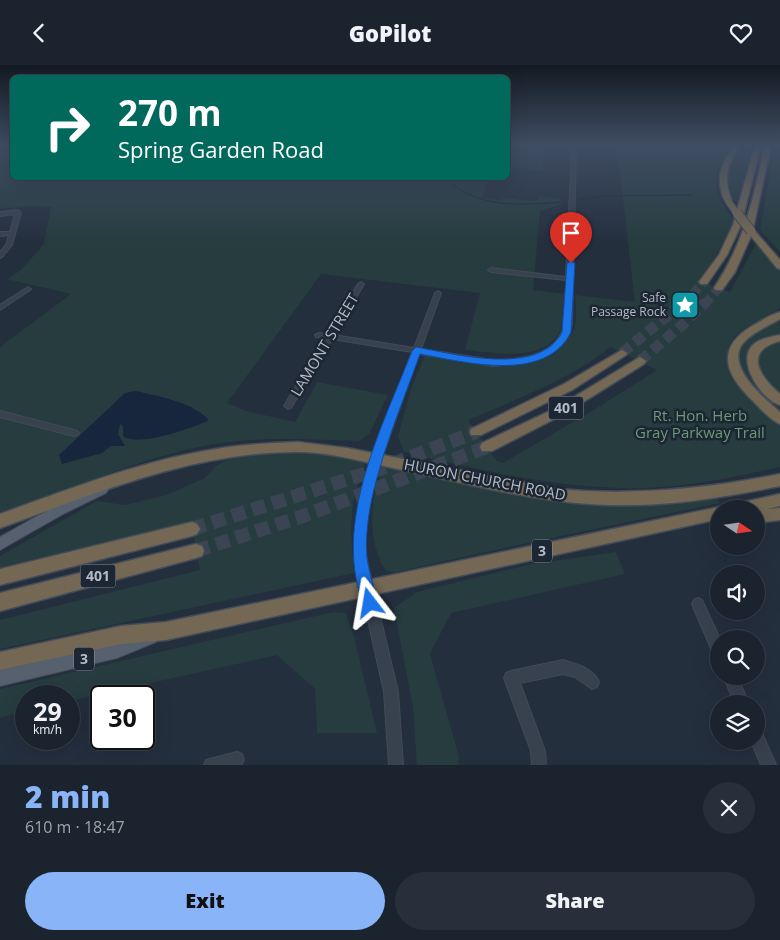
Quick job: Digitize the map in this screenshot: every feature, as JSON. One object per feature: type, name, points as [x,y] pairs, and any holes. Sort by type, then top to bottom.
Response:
[{"type":"highway","points":[[722,178],[728,201],[780,266]]},
{"type":"highway","points":[[704,282],[723,255],[737,225],[749,178]]},
{"type":"highway","points":[[719,288],[738,261],[745,244],[760,178]]},
{"type":"highway","points":[[765,247],[780,258]]},
{"type":"highway","points":[[780,315],[741,340],[734,350],[733,360],[736,371],[744,384],[780,419]]},
{"type":"highway","points":[[780,338],[767,341],[756,347],[751,362],[758,379],[780,401]]},
{"type":"highway","name":"401","points":[[476,432],[552,396],[622,353]]},
{"type":"highway","name":"401","points":[[487,447],[560,411],[640,361]]},
{"type":"highway","name":"HURON CHURCH ROAD","points":[[133,476],[209,455],[264,448],[316,449],[359,454],[527,490],[587,498],[681,497],[780,480]]},
{"type":"highway","points":[[0,521],[88,489],[133,476]]},
{"type":"highway","points":[[765,503],[780,500]]},
{"type":"highway","points":[[765,516],[780,514]]},
{"type":"highway","name":"3","points":[[166,631],[710,515]]},
{"type":"highway","points":[[693,519],[710,519]]},
{"type":"highway","name":"401","points":[[0,577],[192,529]]},
{"type":"highway","name":"401","points":[[0,602],[196,551]]},
{"type":"highway","points":[[0,661],[121,635],[166,631]]},
{"type":"main road","name":"HURON CHURCH ROAD","points":[[0,544],[61,509],[133,476]]},
{"type":"main road","name":"3","points":[[0,678],[117,651],[166,631]]},
{"type":"street","points":[[319,335],[502,363],[522,361],[550,351],[563,340],[567,332],[573,178]]},
{"type":"street","points":[[0,215],[18,212],[8,248],[0,255]]},
{"type":"street","points":[[0,235],[12,233]]},
{"type":"street","points":[[491,270],[570,279]]},
{"type":"street","name":"LAMONT STREET","points":[[288,406],[361,284]]},
{"type":"street","points":[[0,308],[28,289]]},
{"type":"street","points":[[396,765],[391,692],[360,557],[362,519],[364,502],[377,458],[438,293]]},
{"type":"street","points":[[0,414],[74,433]]},
{"type":"street","points":[[698,604],[710,630]]},
{"type":"street","points":[[538,765],[538,751],[512,678],[563,667],[579,672],[592,682]]},
{"type":"street","points":[[762,750],[769,765]]},
{"type":"street","points":[[211,765],[237,759]]},
{"type":"green space","points":[[0,178],[10,178],[10,180],[488,180],[482,198],[533,201],[537,200],[538,196],[561,199],[564,203],[540,211],[533,290],[566,294],[565,312],[561,329],[554,340],[545,347],[533,351],[505,354],[465,350],[480,293],[321,274],[227,403],[246,411],[295,422],[317,382],[388,395],[369,434],[359,441],[251,440],[214,444],[186,450],[106,475],[0,515],[0,347],[71,294],[7,279],[21,270],[44,244],[51,207],[26,206],[0,209]]},
{"type":"green space","name":"Rt. Hon. Herb Gray Parkway Trail","points":[[621,178],[717,178],[717,191],[720,199],[733,219],[718,251],[698,280],[730,292],[756,244],[780,271],[780,308],[736,335],[728,351],[729,362],[734,375],[742,387],[780,425],[780,467],[694,484],[611,488],[582,486],[521,477],[404,452],[398,436],[411,389],[424,357],[428,355],[480,364],[498,365],[532,361],[547,355],[573,332],[576,317],[575,295],[635,302]],"holes":[[[610,347],[657,370],[597,408],[503,463],[497,461],[468,420],[561,378],[596,358]]]},
{"type":"green space","points":[[744,178],[738,201],[734,201],[728,179]]},
{"type":"green space","points":[[769,178],[780,178],[780,252],[760,230]]},
{"type":"green space","points":[[780,320],[780,334],[757,340],[748,347],[747,357],[751,373],[760,385],[780,403],[780,410],[749,380],[739,361],[739,351],[743,343],[751,336]]},
{"type":"green space","points":[[780,341],[780,394],[762,372],[759,357],[761,351],[768,345]]},
{"type":"green space","points":[[264,453],[315,454],[362,459],[365,464],[353,502],[351,530],[354,573],[0,649],[0,620],[200,570],[191,521],[0,567],[0,556],[97,501],[125,505],[166,495],[205,478],[216,466],[234,457]]},
{"type":"green space","points":[[388,468],[554,501],[637,505],[717,499],[718,500],[710,500],[710,505],[396,572],[386,571],[380,560],[373,535],[372,521],[375,494],[383,470]]},
{"type":"green space","points":[[616,552],[625,574],[451,613],[430,654],[459,757],[458,765],[417,765],[413,707],[394,608],[417,592],[532,564]]},
{"type":"green space","points":[[333,612],[346,613],[354,636],[377,733],[317,733],[315,689],[277,655],[141,685],[90,685],[90,696],[80,699],[80,685],[17,685]]},
{"type":"green space","points":[[15,686],[15,713],[0,718],[0,689]]},
{"type":"water","points":[[136,391],[192,407],[207,418],[208,421],[164,436],[140,440],[123,436],[123,426],[120,424],[118,434],[125,446],[111,446],[102,453],[62,464],[59,455],[125,393]]},
{"type":"waterway","points":[[448,180],[457,188],[471,195],[500,203],[563,202]]},
{"type":"waterway","points":[[579,200],[601,196],[692,195]]},
{"type":"tunnel","points":[[683,304],[704,282]]},
{"type":"tunnel","points":[[705,304],[719,288]]},
{"type":"tunnel","points":[[622,353],[684,302]]},
{"type":"tunnel","points":[[640,361],[706,302]]},
{"type":"tunnel","points":[[192,529],[377,470],[476,432]]},
{"type":"tunnel","points":[[196,551],[303,516],[487,447]]},
{"type":"place","name":"Safe Passage Rock","points":[[685,305]]},
{"type":"route","points":[[370,603],[360,557],[362,510],[377,458],[416,351],[493,363],[532,359],[550,351],[563,340],[567,332],[571,263]]}]
